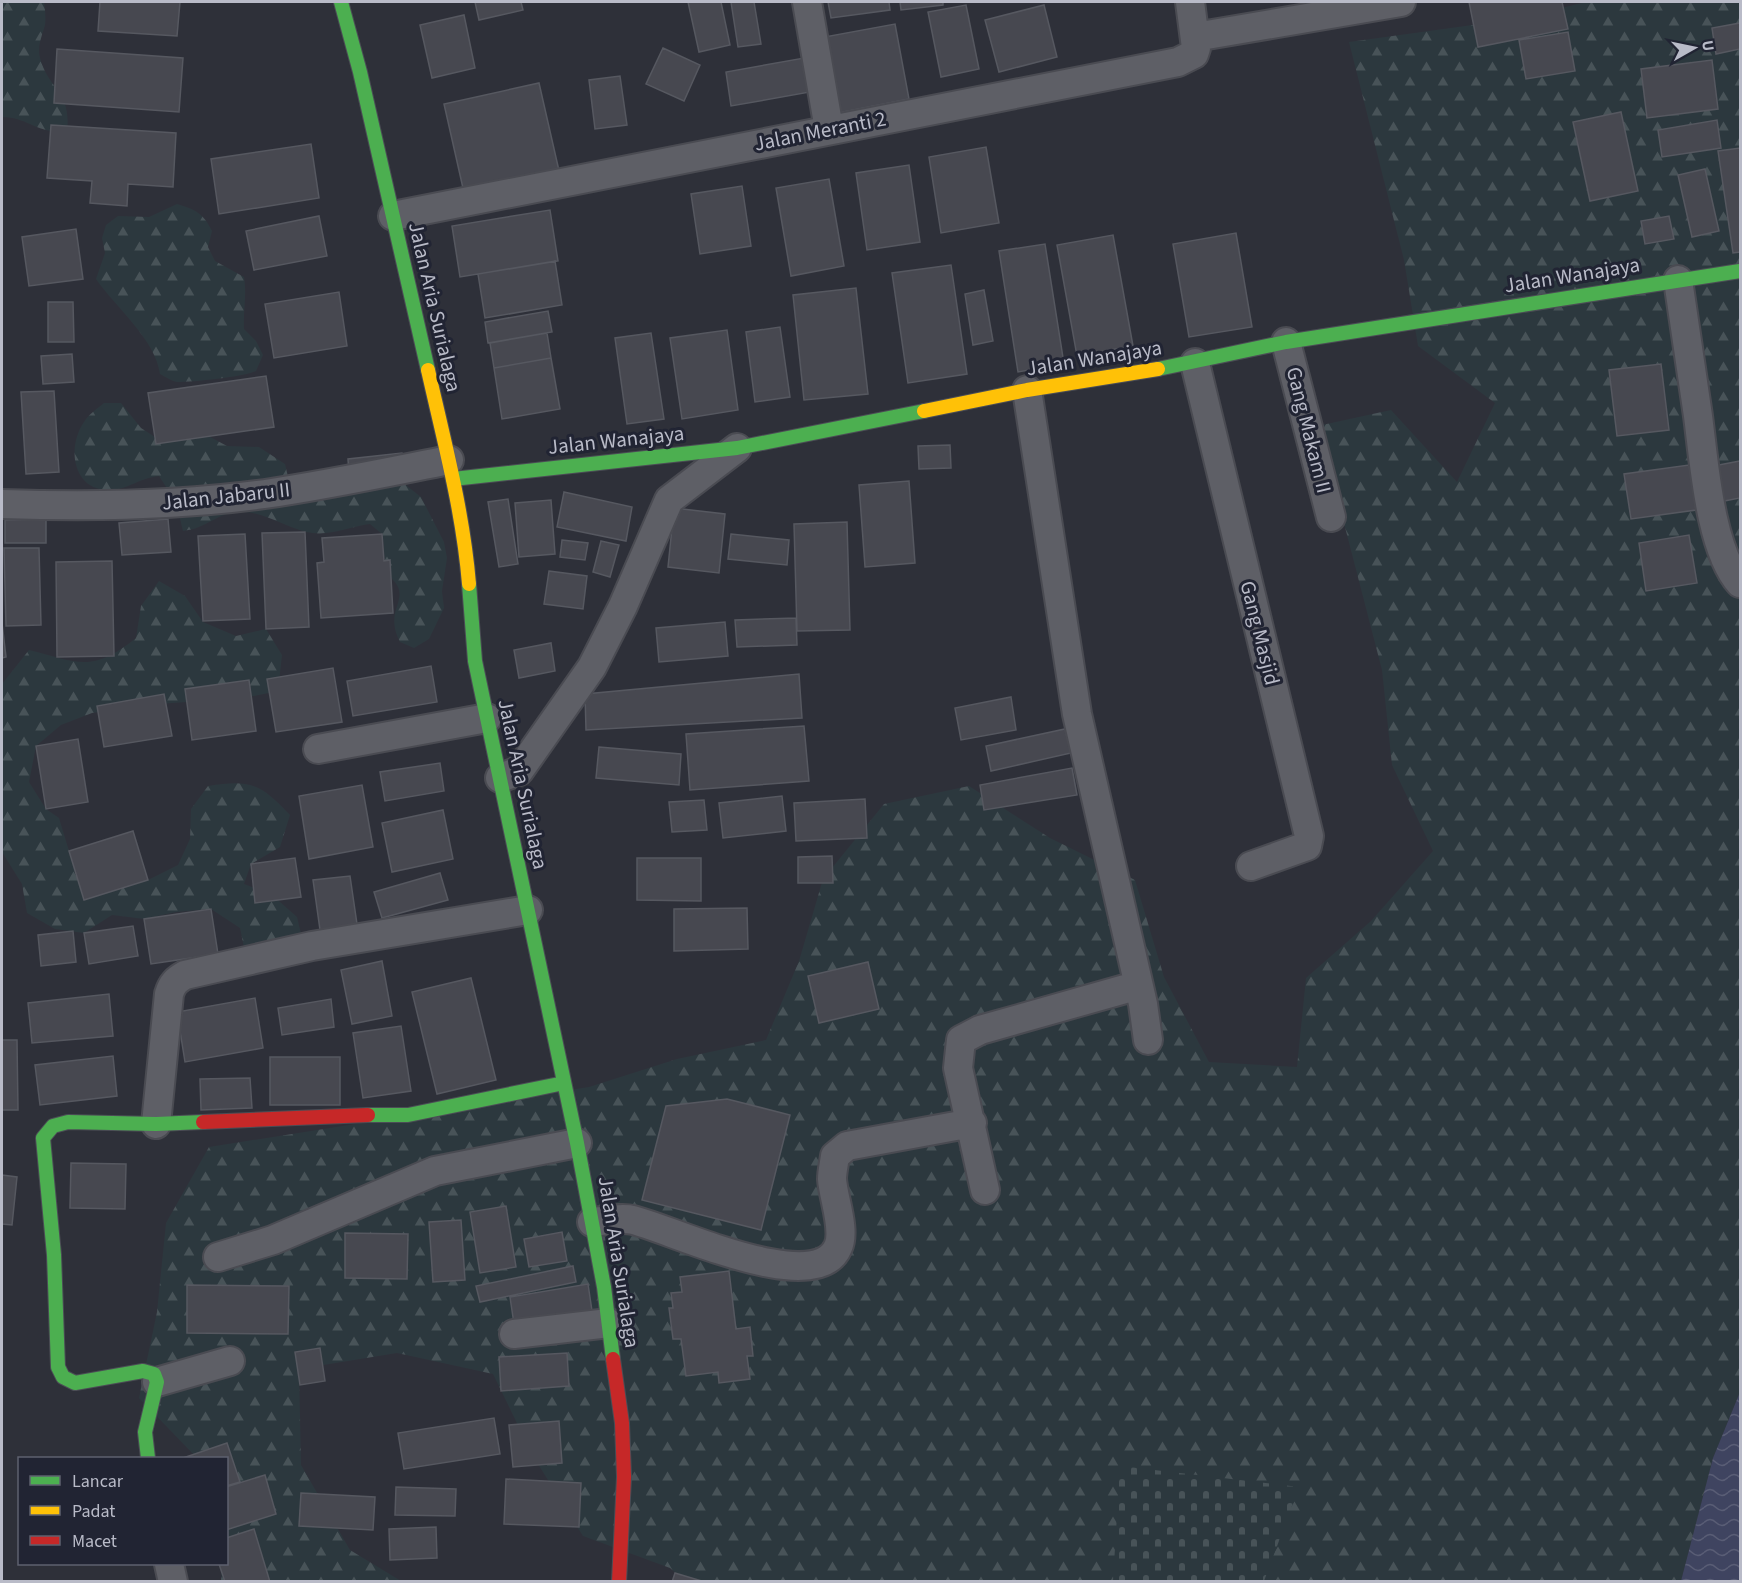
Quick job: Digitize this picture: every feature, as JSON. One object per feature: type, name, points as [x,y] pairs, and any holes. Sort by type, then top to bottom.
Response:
[{"type":"street","name":"Jalan Aria Surialaga","points":[[341,2],[451,470],[466,549],[475,661],[592,1222],[609,1323],[622,1423],[624,1477],[619,1581]]},
{"type":"street","points":[[807,2],[829,129]]},
{"type":"street","points":[[1190,2],[1195,37],[1401,2]]},
{"type":"street","name":"Jalan Meranti 2","points":[[393,216],[1178,62],[1194,54],[1195,37]]},
{"type":"street","name":"Jalan Wanajaya","points":[[451,470],[737,448],[1027,390],[1194,363],[1286,342],[1740,271]]},
{"type":"street","points":[[1678,280],[1710,500],[1720,544],[1740,584]]},
{"type":"street","name":"Gang Makam II","points":[[1286,342],[1331,518]]},
{"type":"street","name":"Gang Masjid","points":[[1194,363],[1309,836],[1307,846],[1251,866]]},
{"type":"street","points":[[1027,390],[1077,714],[1143,1004],[1148,1040]]},
{"type":"street","points":[[500,778],[519,771],[592,667],[623,606],[669,500],[737,448]]},
{"type":"street","name":"Jalan Jabaru II","points":[[2,504],[108,506],[224,498],[451,470]]},
{"type":"street","points":[[318,749],[487,718]]},
{"type":"street","points":[[156,1124],[169,994],[172,985],[178,979],[185,975],[312,946],[528,910]]},
{"type":"street","points":[[985,1190],[958,1068],[961,1040],[980,1030],[1125,989]]},
{"type":"street","points":[[148,1457],[145,1432],[157,1382],[154,1374],[143,1371],[81,1383],[69,1382],[58,1367],[54,1255],[43,1138],[47,1128],[56,1123],[156,1124],[349,1115],[408,1115],[564,1083]]},
{"type":"street","points":[[592,1222],[630,1219],[771,1264],[809,1266],[830,1258],[839,1246],[838,1210],[832,1179],[835,1156],[847,1146],[972,1123]]},
{"type":"street","points":[[218,1257],[273,1240],[435,1171],[577,1143]]},
{"type":"street","points":[[514,1334],[609,1323]]},
{"type":"street","points":[[157,1382],[230,1361]]},
{"type":"street","points":[[169,1565],[172,1581]]},
{"type":"green space","points":[[2,2],[44,2],[45,22],[39,54],[48,77],[66,107],[67,131],[57,132],[2,117]]},
{"type":"green space","points":[[1586,2],[1740,2],[1740,1392],[1713,1458],[1681,1581],[685,1581],[670,1568],[583,1536],[533,1456],[493,1374],[397,1353],[299,1369],[301,1465],[350,1550],[401,1581],[221,1581],[222,1565],[228,1565],[228,1457],[196,1457],[139,1398],[157,1312],[166,1223],[209,1147],[589,1087],[677,1059],[766,1040],[799,961],[823,879],[884,804],[969,786],[1050,838],[1135,880],[1164,977],[1209,1062],[1297,1067],[1306,978],[1371,921],[1433,851],[1392,765],[1382,670],[1339,504],[1322,425],[1391,410],[1457,482],[1495,403],[1418,346],[1404,260],[1349,42],[1516,19]]},
{"type":"green space","points":[[177,204],[189,208],[206,220],[212,231],[208,247],[215,261],[244,277],[244,329],[256,341],[263,355],[256,371],[230,377],[184,382],[175,381],[160,374],[157,361],[143,336],[96,279],[105,253],[102,238],[106,225],[118,216],[149,217]]},
{"type":"green space","points":[[104,403],[121,403],[141,428],[155,437],[199,431],[227,446],[259,447],[285,464],[289,481],[393,475],[421,497],[444,542],[447,558],[442,591],[444,608],[429,639],[414,648],[400,642],[394,623],[399,598],[397,585],[387,572],[382,534],[370,524],[314,533],[298,530],[260,515],[235,512],[192,530],[183,531],[176,502],[159,476],[111,490],[98,489],[88,484],[76,467],[75,444],[84,422]]},
{"type":"green space","points":[[159,581],[185,596],[203,622],[236,636],[266,629],[282,655],[278,691],[244,698],[158,704],[92,713],[61,725],[36,746],[29,782],[46,809],[59,818],[69,851],[148,880],[178,865],[190,839],[191,809],[208,786],[235,783],[263,790],[290,815],[280,847],[251,864],[244,884],[271,894],[297,917],[303,942],[246,957],[240,928],[211,909],[176,912],[144,919],[112,915],[84,933],[55,929],[27,913],[22,884],[2,852],[2,684],[29,650],[61,659],[85,662],[96,661],[121,649],[136,638],[141,606]]},
{"type":"green space","points":[[1120,1466],[1299,1487],[1264,1581],[1113,1581]]},
{"type":"water","points":[[1740,1392],[1740,1581],[1681,1581],[1713,1458]]},
{"type":"building","points":[[100,2],[180,2],[177,36],[98,31]]},
{"type":"building","points":[[475,2],[521,2],[523,10],[479,20]]},
{"type":"building","points":[[688,2],[721,2],[730,45],[699,52]]},
{"type":"building","points":[[731,2],[754,2],[761,44],[738,47]]},
{"type":"building","points":[[828,2],[889,2],[890,10],[831,18]]},
{"type":"building","points":[[900,2],[943,2],[943,5],[901,10]]},
{"type":"building","points":[[1469,2],[1562,2],[1568,29],[1478,47]]},
{"type":"building","points":[[966,5],[979,69],[941,77],[928,12]]},
{"type":"building","points":[[1044,5],[1057,57],[999,72],[985,20]]},
{"type":"building","points":[[464,15],[475,68],[432,78],[420,25]]},
{"type":"building","points":[[1740,23],[1740,49],[1716,54],[1712,28]]},
{"type":"building","points":[[895,24],[909,99],[833,114],[819,38]]},
{"type":"building","points":[[1568,32],[1575,71],[1526,79],[1519,40]]},
{"type":"building","points":[[663,48],[700,65],[684,101],[646,84]]},
{"type":"building","points":[[57,49],[183,58],[179,112],[54,103]]},
{"type":"building","points":[[804,58],[810,92],[731,106],[726,72]]},
{"type":"building","points":[[1712,60],[1718,109],[1647,118],[1641,69]]},
{"type":"building","points":[[620,76],[627,125],[595,129],[589,80]]},
{"type":"building","points":[[539,83],[560,175],[465,197],[444,104]]},
{"type":"building","points":[[1621,112],[1638,191],[1590,201],[1573,122]]},
{"type":"building","points":[[1717,120],[1721,148],[1662,157],[1658,130]]},
{"type":"building","points":[[51,125],[176,133],[173,187],[128,184],[127,206],[90,203],[92,181],[47,178]]},
{"type":"building","points":[[311,144],[319,198],[219,214],[211,159]]},
{"type":"building","points":[[986,147],[999,223],[941,233],[929,157]]},
{"type":"building","points":[[1740,148],[1740,252],[1733,253],[1718,151]]},
{"type":"building","points":[[909,165],[920,242],[867,250],[856,173]]},
{"type":"building","points":[[1705,169],[1719,231],[1692,237],[1678,175]]},
{"type":"building","points":[[829,179],[844,266],[791,276],[776,188]]},
{"type":"building","points":[[742,186],[751,246],[700,254],[691,194]]},
{"type":"building","points":[[550,210],[558,261],[460,277],[452,226]]},
{"type":"building","points":[[319,216],[327,256],[254,270],[246,231]]},
{"type":"building","points":[[1669,216],[1674,239],[1645,244],[1641,221]]},
{"type":"building","points":[[76,229],[83,279],[29,286],[22,237]]},
{"type":"building","points":[[1236,233],[1252,327],[1189,337],[1173,244]]},
{"type":"building","points":[[1113,235],[1133,346],[1077,356],[1057,245]]},
{"type":"building","points":[[1045,244],[1064,364],[1018,372],[999,251]]},
{"type":"building","points":[[555,261],[562,305],[485,318],[478,274]]},
{"type":"building","points":[[951,265],[967,374],[908,383],[892,273]]},
{"type":"building","points":[[856,288],[868,394],[804,400],[793,295]]},
{"type":"building","points":[[984,290],[993,341],[973,345],[965,294]]},
{"type":"building","points":[[339,292],[347,346],[274,358],[265,304]]},
{"type":"building","points":[[48,302],[73,302],[74,342],[48,342]]},
{"type":"building","points":[[548,311],[552,332],[488,343],[485,322]]},
{"type":"building","points":[[780,327],[790,397],[755,402],[746,332]]},
{"type":"building","points":[[727,330],[738,410],[682,419],[670,338]]},
{"type":"building","points":[[547,333],[551,358],[494,368],[490,343]]},
{"type":"building","points":[[651,333],[664,419],[627,424],[615,338]]},
{"type":"building","points":[[72,354],[74,382],[43,384],[41,356]]},
{"type":"building","points":[[551,358],[560,409],[502,419],[494,368]]},
{"type":"building","points":[[1661,364],[1669,430],[1617,436],[1609,370]]},
{"type":"building","points":[[266,376],[274,427],[156,444],[148,393]]},
{"type":"building","points":[[54,391],[59,472],[26,474],[21,392]]},
{"type":"building","points":[[950,445],[951,468],[919,469],[918,446]]},
{"type":"building","points":[[402,453],[404,467],[349,474],[348,459]]},
{"type":"building","points":[[1740,461],[1740,498],[1719,502],[1713,466]]},
{"type":"building","points":[[1689,465],[1696,510],[1631,519],[1624,474]]},
{"type":"building","points":[[909,481],[915,563],[865,567],[859,485]]},
{"type":"building","points":[[564,492],[632,507],[626,541],[557,527]]},
{"type":"building","points":[[508,499],[518,564],[499,567],[488,502]]},
{"type":"building","points":[[551,500],[555,554],[519,557],[515,503]]},
{"type":"building","points":[[674,508],[725,514],[719,573],[668,567]]},
{"type":"building","points":[[46,519],[46,543],[5,543],[5,520]]},
{"type":"building","points":[[168,519],[171,552],[122,555],[119,523]]},
{"type":"building","points":[[847,522],[850,630],[797,631],[794,524]]},
{"type":"building","points":[[305,532],[309,627],[266,629],[262,533]]},
{"type":"building","points":[[245,534],[250,619],[203,621],[198,536]]},
{"type":"building","points":[[382,534],[384,561],[390,560],[393,613],[321,618],[317,563],[324,562],[322,538]]},
{"type":"building","points":[[731,534],[789,540],[787,565],[728,559]]},
{"type":"building","points":[[1689,535],[1697,583],[1646,591],[1639,543]]},
{"type":"building","points":[[562,540],[588,543],[585,560],[560,557]]},
{"type":"building","points":[[601,541],[619,545],[610,577],[593,572]]},
{"type":"building","points":[[4,548],[39,548],[41,625],[6,626]]},
{"type":"building","points":[[112,561],[114,656],[57,657],[56,562]]},
{"type":"building","points":[[549,571],[587,576],[583,609],[544,604]]},
{"type":"building","points":[[796,618],[797,645],[737,647],[735,620]]},
{"type":"building","points":[[725,622],[728,656],[659,662],[656,628]]},
{"type":"building","points":[[2,623],[6,657],[2,658]]},
{"type":"building","points":[[551,643],[555,671],[519,678],[514,650]]},
{"type":"building","points":[[431,666],[437,702],[353,716],[347,681]]},
{"type":"building","points":[[333,668],[342,722],[276,732],[267,679]]},
{"type":"building","points":[[799,674],[802,718],[586,730],[585,694]]},
{"type":"building","points":[[249,680],[256,731],[192,740],[185,689]]},
{"type":"building","points":[[164,694],[172,736],[104,747],[97,706]]},
{"type":"building","points":[[1011,697],[1016,730],[961,740],[955,708]]},
{"type":"building","points":[[804,726],[809,781],[690,790],[686,734]]},
{"type":"building","points":[[1065,729],[1071,753],[991,771],[986,746]]},
{"type":"building","points":[[78,739],[88,802],[46,809],[36,746]]},
{"type":"building","points":[[599,747],[681,754],[679,785],[596,778]]},
{"type":"building","points":[[440,763],[444,791],[385,801],[380,772]]},
{"type":"building","points":[[1072,768],[1077,795],[984,810],[980,785]]},
{"type":"building","points":[[362,785],[373,847],[309,859],[299,796]]},
{"type":"building","points":[[782,796],[786,831],[723,838],[719,803]]},
{"type":"building","points":[[865,799],[867,838],[796,841],[794,803]]},
{"type":"building","points":[[704,800],[707,830],[672,832],[669,802]]},
{"type":"building","points":[[443,810],[453,859],[392,872],[382,823]]},
{"type":"building","points":[[133,831],[148,880],[84,900],[69,851]]},
{"type":"building","points":[[832,856],[833,883],[798,883],[798,857]]},
{"type":"building","points":[[295,858],[301,897],[255,903],[251,864]]},
{"type":"building","points":[[637,858],[701,858],[701,901],[637,900]]},
{"type":"building","points":[[440,873],[448,900],[382,918],[374,892]]},
{"type":"building","points":[[350,876],[358,931],[321,937],[313,880]]},
{"type":"building","points":[[747,908],[748,949],[674,951],[674,909]]},
{"type":"building","points":[[211,909],[218,954],[151,964],[144,919]]},
{"type":"building","points":[[133,926],[138,956],[89,964],[84,933]]},
{"type":"building","points":[[73,931],[76,962],[41,966],[38,935]]},
{"type":"building","points":[[382,961],[392,1016],[352,1024],[341,970]]},
{"type":"building","points":[[868,962],[879,1009],[819,1023],[808,976]]},
{"type":"building","points":[[471,978],[496,1080],[437,1094],[412,992]]},
{"type":"building","points":[[109,994],[113,1036],[32,1043],[28,1003]]},
{"type":"building","points":[[255,998],[263,1048],[185,1062],[177,1012]]},
{"type":"building","points":[[331,999],[334,1027],[282,1035],[278,1008]]},
{"type":"building","points":[[401,1026],[411,1091],[363,1098],[353,1033]]},
{"type":"building","points":[[2,1040],[17,1040],[18,1110],[2,1110]]},
{"type":"building","points":[[113,1056],[117,1096],[40,1105],[35,1065]]},
{"type":"building","points":[[270,1057],[340,1057],[340,1105],[270,1105]]},
{"type":"building","points":[[250,1078],[252,1108],[201,1110],[200,1079]]},
{"type":"building","points":[[727,1099],[790,1115],[761,1230],[642,1200],[666,1106]]},
{"type":"building","points":[[71,1163],[126,1164],[125,1209],[70,1208]]},
{"type":"building","points":[[2,1175],[17,1177],[12,1225],[2,1224]]},
{"type":"building","points":[[506,1206],[516,1267],[480,1273],[470,1212]]},
{"type":"building","points":[[461,1220],[465,1280],[433,1282],[429,1222]]},
{"type":"building","points":[[562,1232],[567,1261],[529,1267],[524,1239]]},
{"type":"building","points":[[345,1233],[408,1234],[407,1279],[345,1278]]},
{"type":"building","points":[[573,1266],[576,1282],[480,1302],[476,1286]]},
{"type":"building","points":[[729,1271],[736,1329],[750,1327],[753,1356],[747,1356],[750,1379],[719,1383],[718,1372],[686,1376],[681,1339],[673,1339],[669,1308],[673,1308],[671,1293],[682,1292],[680,1277]]},
{"type":"building","points":[[588,1284],[592,1311],[514,1324],[510,1297]]},
{"type":"building","points":[[187,1285],[289,1286],[288,1334],[187,1333]]},
{"type":"building","points":[[320,1348],[325,1381],[300,1385],[295,1352]]},
{"type":"building","points":[[567,1353],[569,1386],[501,1391],[499,1357]]},
{"type":"building","points":[[494,1418],[500,1454],[404,1469],[398,1433]]},
{"type":"building","points":[[559,1421],[562,1463],[513,1467],[509,1425]]},
{"type":"building","points":[[227,1443],[240,1482],[228,1485],[228,1457],[186,1457]]},
{"type":"building","points":[[265,1475],[276,1514],[228,1529],[228,1486]]},
{"type":"building","points":[[506,1479],[581,1483],[579,1527],[504,1524]]},
{"type":"building","points":[[396,1487],[456,1489],[455,1516],[395,1515]]},
{"type":"building","points":[[301,1493],[375,1497],[373,1530],[299,1526]]},
{"type":"building","points":[[436,1527],[437,1558],[390,1560],[389,1529]]},
{"type":"building","points":[[254,1529],[270,1582],[225,1582],[219,1565],[228,1565],[228,1537]]},
{"type":"building","points":[[675,1573],[705,1582],[672,1582]]},
{"type":"traffic: fast","points":[[341,2],[360,72],[428,370]]},
{"type":"traffic: fast","points":[[1158,369],[1286,342],[1740,271]]},
{"type":"traffic: fast","points":[[453,479],[737,448],[924,411]]},
{"type":"traffic: fast","points":[[469,584],[475,661],[577,1143],[604,1287],[613,1359]]},
{"type":"traffic: fast","points":[[368,1115],[408,1115],[564,1083]]},
{"type":"traffic: fast","points":[[148,1457],[145,1432],[157,1382],[154,1374],[143,1371],[75,1383],[63,1377],[58,1367],[54,1255],[43,1138],[53,1126],[68,1122],[156,1124],[203,1122]]},
{"type":"traffic: slow","points":[[924,411],[1027,390],[1158,369]]},
{"type":"traffic: slow","points":[[428,370],[458,503],[469,584]]},
{"type":"traffic: jam","points":[[203,1122],[368,1115]]},
{"type":"traffic: jam","points":[[613,1359],[622,1423],[624,1477],[619,1582]]}]
